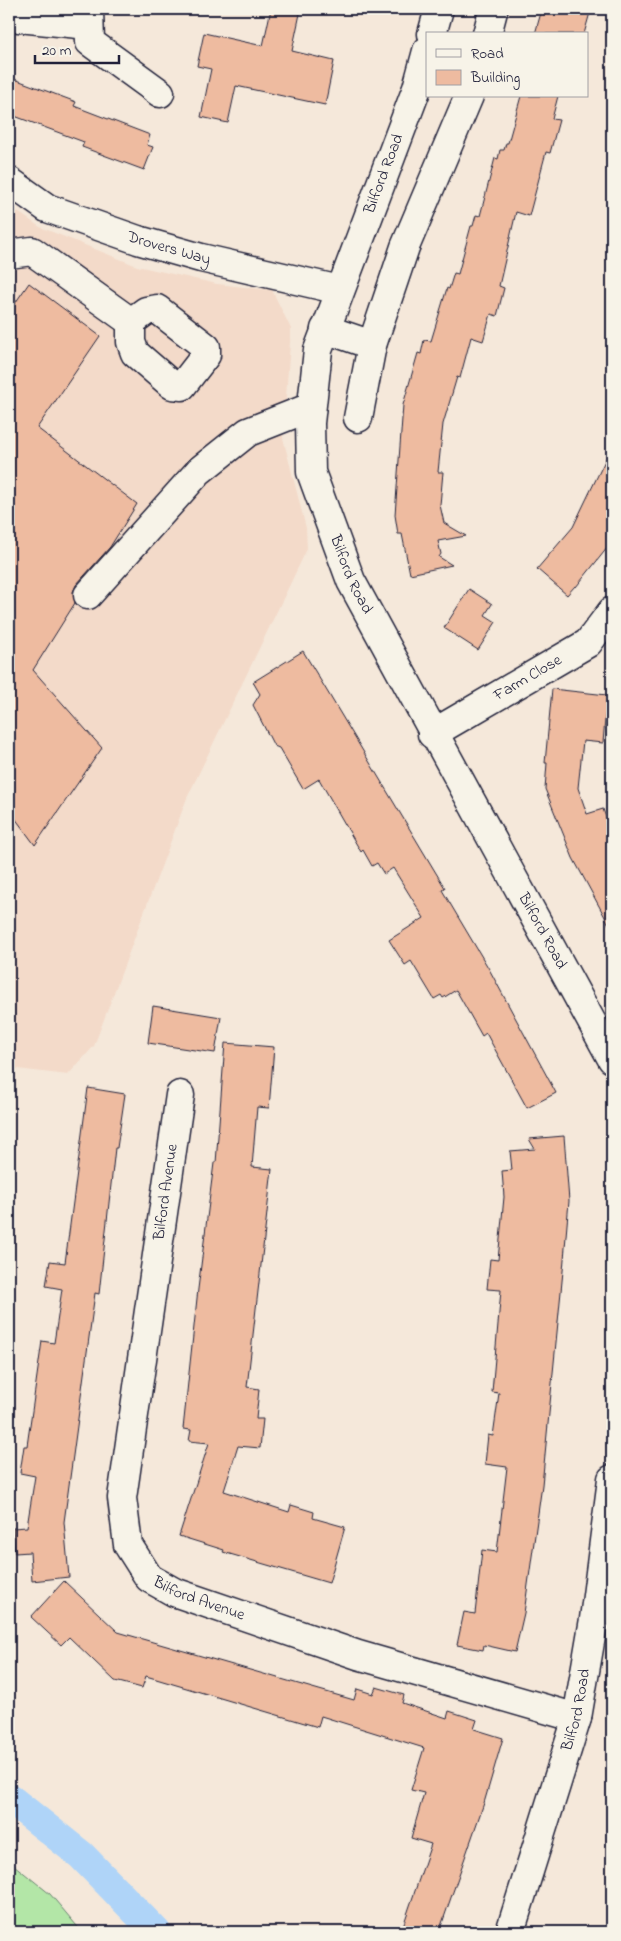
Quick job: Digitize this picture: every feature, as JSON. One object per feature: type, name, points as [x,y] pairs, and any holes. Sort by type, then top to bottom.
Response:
[{"type":"street","points":[[433,32],[439,9]]},
{"type":"street","points":[[9,18],[89,17],[90,42],[160,93]]},
{"type":"street","name":"Bilford Road","points":[[426,55],[417,88],[318,350],[310,423],[311,472],[351,581],[432,734],[612,1059]]},
{"type":"street","points":[[358,418],[372,345],[405,247],[468,98]]},
{"type":"street","name":"Drovers Way","points":[[9,181],[47,208],[138,240],[200,258],[340,290]]},
{"type":"street","points":[[9,254],[32,250],[131,322]]},
{"type":"street","points":[[325,329],[372,345]]},
{"type":"street","points":[[88,594],[199,471],[248,432],[311,406]]},
{"type":"street","name":"Farm Close","points":[[432,734],[588,643],[612,611]]},
{"type":"street","name":"Bilford Avenue","points":[[180,1095],[122,1498],[128,1545],[133,1553],[149,1578],[174,1592],[358,1655],[577,1718]]},
{"type":"street","name":"Bilford Road","points":[[510,1932],[577,1718],[594,1619],[612,1480]]},
{"type":"shaded area","points":[[9,206],[40,227],[137,266],[217,284],[272,290],[291,329],[283,438],[306,528],[307,549],[187,798],[94,1046],[68,1075],[9,1068]]},
{"type":"green space","points":[[9,1861],[50,1894],[82,1932],[9,1932]]},
{"type":"building","points":[[271,9],[301,9],[292,51],[334,61],[325,105],[236,86],[228,123],[201,117],[211,69],[197,66],[204,33],[263,46]]},
{"type":"building","points":[[542,9],[591,9],[585,32],[536,32]]},
{"type":"building","points":[[9,77],[76,102],[74,106],[150,135],[147,145],[153,147],[144,170],[82,147],[84,142],[9,114]]},
{"type":"building","points":[[520,98],[557,98],[552,119],[559,120],[550,153],[546,152],[529,216],[516,212],[499,286],[504,288],[497,316],[491,314],[483,341],[471,337],[460,378],[457,377],[443,424],[438,472],[443,472],[440,505],[444,523],[466,536],[438,541],[441,554],[439,557],[452,565],[410,574],[402,534],[398,534],[395,515],[403,405],[418,353],[421,354],[424,340],[431,341],[447,288],[449,289],[454,273],[458,274],[471,226],[473,226],[476,215],[480,216],[495,158],[498,159],[500,150],[504,150],[506,143],[508,143]]},
{"type":"building","points":[[29,283],[100,336],[37,428],[137,504],[110,547],[76,585],[73,592],[75,603],[33,670],[102,748],[35,845],[9,810],[9,312]]},
{"type":"building","points":[[612,446],[612,542],[576,587],[567,595],[537,569],[573,527]]},
{"type":"building","points":[[469,589],[492,604],[485,615],[496,622],[478,650],[444,628]]},
{"type":"building","points":[[303,651],[445,888],[442,890],[489,969],[556,1093],[527,1108],[486,1033],[482,1036],[456,990],[443,998],[441,995],[434,999],[411,961],[405,965],[389,940],[424,918],[393,868],[384,874],[377,863],[372,866],[363,850],[361,852],[319,779],[303,789],[279,748],[274,746],[253,705],[260,694],[253,682]]},
{"type":"building","points":[[552,689],[607,695],[603,743],[583,741],[578,788],[587,814],[603,809],[612,834],[612,930],[573,858],[545,789],[547,763],[545,763]]},
{"type":"building","points":[[153,1006],[221,1017],[215,1053],[148,1043]]},
{"type":"building","points":[[225,1043],[274,1047],[269,1108],[257,1107],[252,1167],[272,1169],[247,1387],[259,1389],[256,1419],[263,1419],[260,1448],[238,1446],[224,1491],[289,1512],[291,1505],[314,1512],[313,1518],[345,1527],[329,1583],[223,1552],[224,1550],[179,1536],[209,1443],[189,1441],[191,1430],[183,1429],[198,1289],[214,1163],[216,1163]]},
{"type":"building","points":[[88,1088],[125,1094],[117,1148],[115,1148],[99,1294],[95,1293],[64,1522],[69,1577],[32,1581],[30,1552],[15,1553],[13,1528],[27,1527],[35,1476],[20,1473],[24,1446],[27,1446],[42,1341],[54,1343],[62,1289],[46,1286],[50,1261],[65,1263]]},
{"type":"building","points":[[564,1136],[569,1201],[542,1485],[524,1613],[515,1652],[484,1645],[483,1650],[457,1645],[464,1612],[475,1614],[482,1550],[497,1552],[507,1467],[485,1464],[488,1435],[493,1436],[499,1393],[492,1392],[501,1290],[487,1289],[490,1259],[498,1260],[504,1197],[502,1171],[512,1170],[510,1151],[535,1149],[529,1139]]},
{"type":"building","points":[[64,1581],[118,1632],[354,1700],[357,1689],[373,1694],[376,1687],[404,1695],[402,1703],[447,1718],[449,1711],[477,1720],[474,1729],[503,1738],[484,1803],[439,1932],[401,1932],[431,1844],[411,1838],[424,1793],[411,1790],[424,1748],[321,1716],[318,1727],[146,1676],[142,1688],[115,1681],[69,1637],[61,1645],[31,1617]]},
{"type":"waterway","points":[[9,1798],[81,1855],[156,1932]]}]
